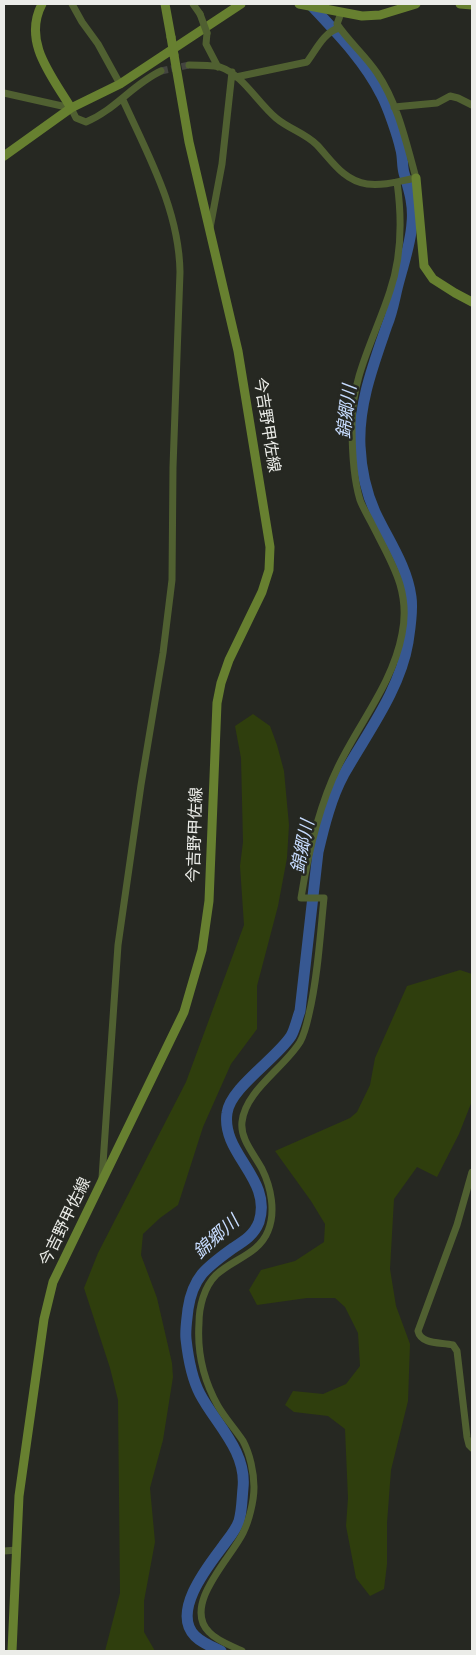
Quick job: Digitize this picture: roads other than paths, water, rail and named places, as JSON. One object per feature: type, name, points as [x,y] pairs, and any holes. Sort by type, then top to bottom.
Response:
[{"type":"main road","points":[[42,4],[35,24],[34,36],[38,50],[71,108]]},
{"type":"main road","name":"今吉野甲佐線","points":[[12,1651],[21,1482],[44,1319],[53,1282],[184,1012],[194,981],[202,950],[209,901],[218,703],[221,683],[229,660],[262,592],[269,570],[270,546],[248,404],[238,351],[189,142],[165,4]]},
{"type":"main road","points":[[4,156],[71,108],[120,84],[241,4]]},
{"type":"main road","points":[[299,4],[362,16],[380,14],[416,4]]},
{"type":"main road","points":[[460,4],[472,5]]},
{"type":"main road","points":[[416,178],[424,266],[433,279],[472,302]]},
{"type":"street","points":[[72,4],[98,44],[120,84]]},
{"type":"street","points":[[193,4],[200,14],[207,34],[206,44],[218,67]]},
{"type":"street","points":[[189,65],[218,67],[234,75],[276,118],[308,137],[344,174],[355,181],[367,184],[388,184],[416,178],[389,94],[376,71],[339,28],[337,24],[341,13]]},
{"type":"street","points":[[234,75],[307,62],[327,36],[333,30],[339,28]]},
{"type":"street","points":[[4,94],[71,108],[76,118],[86,122],[123,100],[138,84],[161,71]]},
{"type":"street","points":[[210,232],[222,164],[234,75]]},
{"type":"street","points":[[394,107],[437,103],[450,96],[472,105]]},
{"type":"street","points":[[101,1183],[118,945],[141,785],[163,653],[172,580],[173,467],[180,272],[180,254],[176,230],[166,194],[123,100]]},
{"type":"street","points":[[242,1651],[209,1632],[202,1622],[200,1611],[214,1578],[244,1531],[254,1488],[251,1464],[244,1443],[218,1406],[206,1378],[200,1352],[198,1322],[202,1301],[209,1284],[216,1275],[252,1252],[263,1242],[269,1229],[272,1211],[271,1194],[263,1171],[245,1140],[242,1122],[245,1109],[253,1096],[287,1059],[300,1042],[305,1030],[313,996],[324,898],[301,898],[306,865],[331,782],[356,731],[380,694],[402,635],[404,616],[402,588],[361,501],[354,459],[352,423],[354,392],[359,372],[395,276],[400,228],[397,182]]},
{"type":"street","points":[[472,1172],[457,1226],[418,1331],[423,1340],[454,1345],[457,1351],[467,1437],[472,1448]]},
{"type":"street","points":[[4,1551],[17,1550]]},
{"type":"waterway","name":"錦郷川","points":[[221,1651],[204,1643],[195,1636],[189,1626],[187,1615],[189,1602],[201,1577],[239,1521],[242,1504],[243,1475],[240,1462],[229,1438],[206,1405],[194,1381],[186,1339],[190,1298],[193,1288],[203,1273],[248,1237],[259,1222],[261,1207],[259,1193],[231,1141],[227,1128],[227,1113],[230,1103],[236,1094],[284,1045],[294,1030],[300,1011],[318,852],[325,822],[339,783],[382,711],[398,677],[408,642],[412,602],[406,575],[369,496],[360,446],[364,399],[391,314],[409,245],[412,204],[403,170],[400,144],[381,94],[358,58],[310,4]]},
{"type":"tunnel","points":[[161,71],[189,65]]}]
